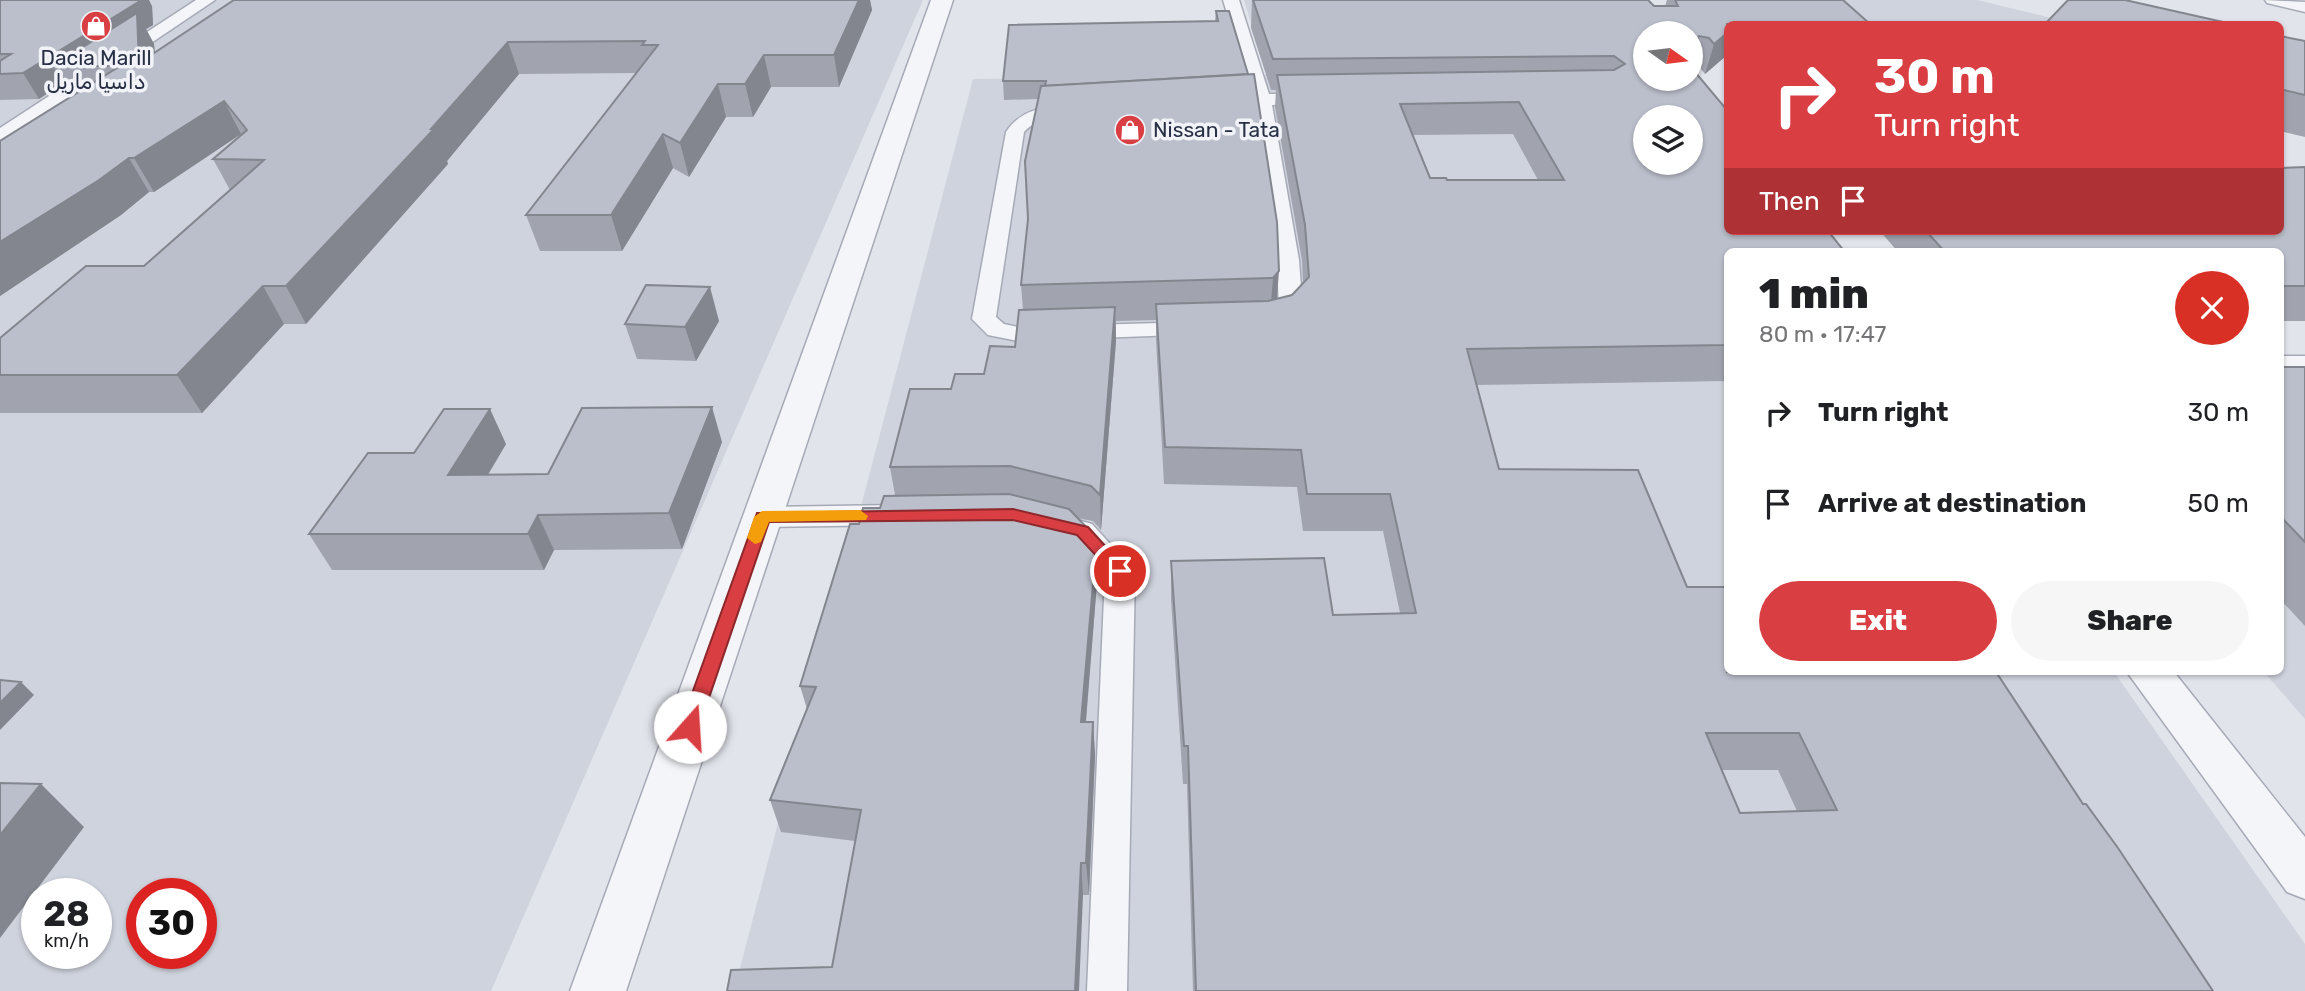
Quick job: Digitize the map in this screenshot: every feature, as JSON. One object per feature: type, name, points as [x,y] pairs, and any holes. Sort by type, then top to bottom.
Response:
[{"type":"street","points":[[598,991],[942,0]]},
{"type":"street","points":[[2151,675],[2305,876]]},
{"type":"lane","points":[[0,136],[207,0]]},
{"type":"lane","points":[[1231,0],[1262,99],[1288,260],[1291,313],[1279,324],[1252,328]]},
{"type":"lane","points":[[2273,0],[2305,7]]},
{"type":"lane","points":[[1207,102],[1331,98]]},
{"type":"lane","points":[[1098,108],[1038,113],[1022,120],[1015,132],[984,319],[996,330],[1018,334],[1210,329]]},
{"type":"lane","points":[[2284,363],[2305,363]]},
{"type":"lane","points":[[762,517],[930,515]]},
{"type":"lane","points":[[1036,520],[1082,531],[1120,571],[1107,991]]},
{"type":"shaded area","points":[[0,0],[923,0],[491,991],[0,991]]},
{"type":"shaded area","points":[[1244,0],[1454,0],[1633,74],[1633,91],[1680,91],[1692,105],[1633,105],[1633,175],[1703,175],[1703,120],[1724,146],[1724,235],[1727,235],[1727,248],[1724,248],[1724,675],[2116,675],[2305,944],[2305,991],[734,991],[973,79],[1267,75]]},
{"type":"shaded area","points":[[1679,0],[1977,0],[2064,21],[1724,21],[1724,55],[1703,30],[1703,21],[1696,21]]},
{"type":"shaded area","points":[[2284,398],[2305,398],[2305,719],[2267,675],[2284,675]]},
{"type":"building","points":[[0,0],[140,1],[23,73],[0,74],[0,61],[11,54],[0,54]]},
{"type":"building","points":[[234,0],[859,0],[834,55],[764,55],[745,84],[718,84],[680,143],[663,134],[611,215],[526,215],[658,45],[642,45],[645,41],[508,42],[431,129],[434,129],[286,286],[263,286],[177,375],[0,375],[0,338],[86,266],[144,266],[264,160],[213,159],[247,130],[224,101],[134,158],[129,158],[0,242],[0,141],[120,66],[53,66],[137,13],[139,63]]},
{"type":"building","points":[[1253,0],[1648,0],[1654,6],[1678,6],[1675,0],[1843,0],[1867,21],[1724,21],[1724,36],[1714,44],[1709,38],[1703,37],[1703,21],[1633,21],[1633,91],[1703,91],[1703,81],[1724,106],[1724,235],[1831,235],[1842,248],[1724,248],[1724,345],[1467,349],[1499,469],[1638,470],[1687,587],[1724,587],[1724,675],[1998,675],[2083,804],[2086,804],[2118,848],[2213,991],[1196,991],[1188,746],[1184,746],[1171,561],[1324,558],[1333,615],[1416,613],[1390,494],[1307,494],[1301,450],[1165,447],[1156,304],[1268,301],[1292,295],[1309,277],[1305,225],[1277,75],[1614,70],[1625,64],[1614,56],[1273,59]],"holes":[[[1519,102],[1564,180],[1430,178],[1400,104]],[[1706,733],[1799,733],[1837,810],[1740,813]]]},
{"type":"building","points":[[2068,0],[2125,0],[2219,21],[2048,21]]},
{"type":"building","points":[[1216,11],[1229,11],[1248,74],[1045,86],[1046,81],[1003,81],[1009,25],[1218,21]]},
{"type":"building","points":[[2284,37],[2305,41],[2305,95],[2284,90]]},
{"type":"building","points":[[1254,74],[1277,222],[1279,271],[1273,278],[1021,285],[1028,219],[1025,161],[1041,86]]},
{"type":"building","points":[[2305,167],[2305,286],[2284,286],[2284,248],[1941,248],[1930,235],[2284,235],[2284,168]]},
{"type":"building","points":[[646,285],[710,287],[685,327],[625,324]]},
{"type":"building","points":[[1115,307],[1100,495],[1091,486],[1010,466],[890,467],[910,389],[951,389],[955,374],[984,374],[990,346],[1015,347],[1019,310]]},
{"type":"building","points":[[2284,367],[2305,367],[2305,542],[2284,520]]},
{"type":"building","points":[[712,407],[669,513],[538,515],[528,534],[309,534],[368,453],[414,453],[444,409],[490,409],[448,475],[548,474],[582,408]]},
{"type":"building","points":[[1009,494],[1069,509],[1097,538],[1081,722],[1093,722],[1086,863],[1081,863],[1075,991],[727,991],[731,970],[832,967],[861,810],[770,800],[816,687],[800,686],[850,524],[859,524],[863,508],[880,508],[884,496]]},
{"type":"building","points":[[0,680],[21,682],[0,703]]},
{"type":"building","points":[[0,783],[41,784],[0,835]]},
{"type":"slow traffic","points":[[755,538],[762,517],[860,516]]},
{"type":"place","name":"Dacia Marill داسيا ماريل","points":[[96,26]]},
{"type":"place","name":"Nissan - Tata","points":[[1130,130]]},
{"type":"route","points":[[690,727],[762,517],[1013,514],[1082,531],[1120,571]]}]
